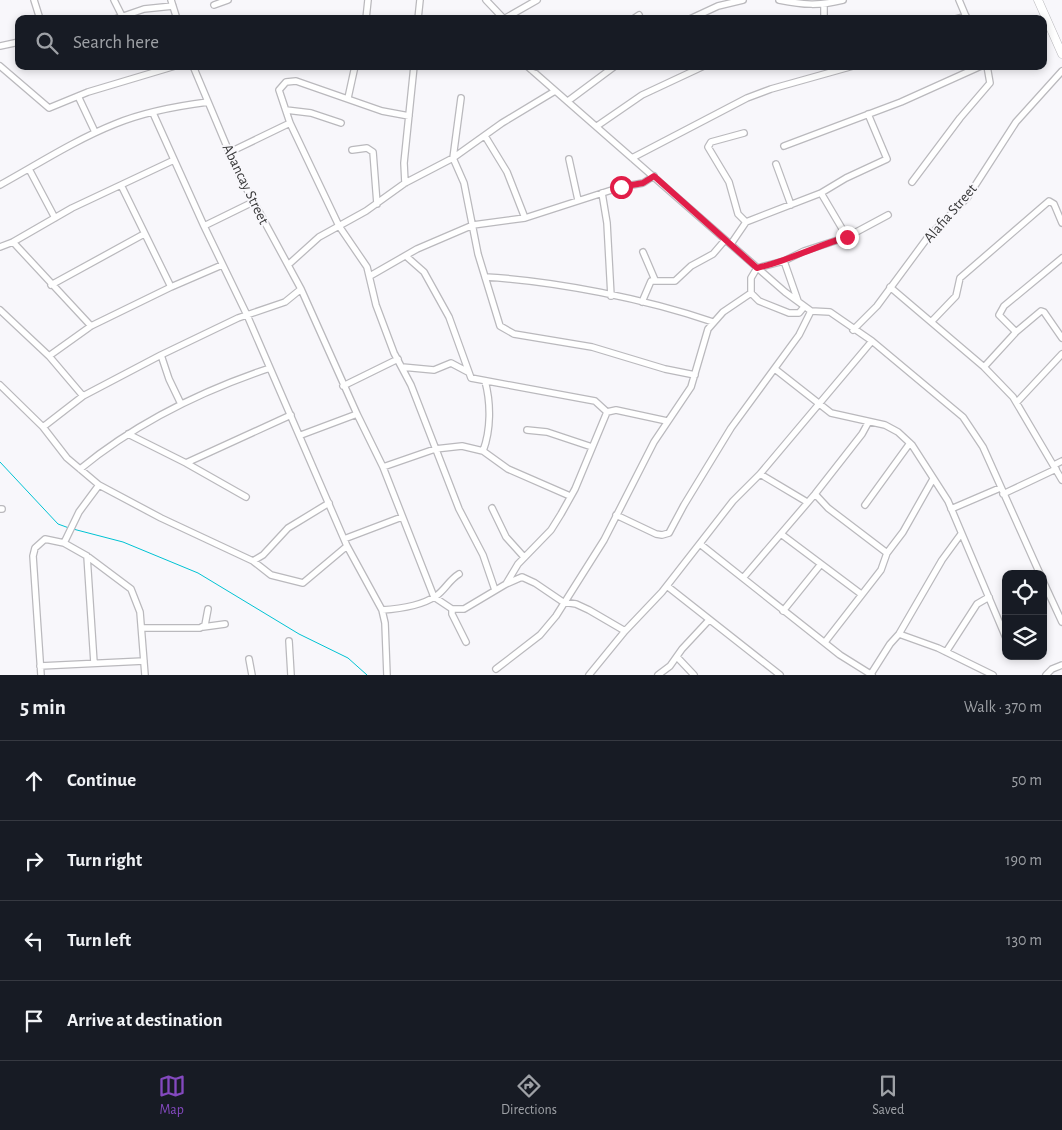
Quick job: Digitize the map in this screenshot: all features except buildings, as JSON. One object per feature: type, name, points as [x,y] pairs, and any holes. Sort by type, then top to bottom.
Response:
[{"type":"street","points":[[34,0],[39,15]]},
{"type":"street","points":[[114,0],[122,15]]},
{"type":"street","points":[[214,5],[228,0]]},
{"type":"street","points":[[366,15],[368,0]]},
{"type":"street","points":[[418,15],[420,0]]},
{"type":"street","points":[[487,0],[500,15]]},
{"type":"street","points":[[510,15],[530,2],[537,0]]},
{"type":"street","points":[[699,15],[718,6],[743,0]]},
{"type":"street","points":[[779,0],[799,4],[827,3],[843,0]]},
{"type":"street","points":[[959,0],[966,15]]},
{"type":"street","points":[[1038,0],[1042,15]]},
{"type":"street","points":[[125,15],[172,3]]},
{"type":"street","points":[[1047,30],[1062,54]]},
{"type":"street","points":[[0,46],[15,43]]},
{"type":"street","points":[[0,66],[49,108],[78,96],[162,70]]},
{"type":"street","name":"Abancay Street","points":[[195,70],[253,202],[301,289],[344,386],[383,467],[434,597]]},
{"type":"street","points":[[348,98],[354,70]]},
{"type":"street","points":[[405,183],[404,163],[414,70]]},
{"type":"street","points":[[531,70],[757,268],[804,306],[811,311],[830,312],[853,330],[872,341],[963,417],[983,447],[1001,491],[1038,570]]},
{"type":"street","points":[[568,101],[610,70]]},
{"type":"street","points":[[597,126],[642,95],[695,70]]},
{"type":"street","points":[[632,158],[747,98],[839,70]]},
{"type":"street","points":[[784,146],[868,114],[972,70]]},
{"type":"street","points":[[912,182],[964,114],[989,85],[991,79],[988,70]]},
{"type":"street","name":"Alafia Street","points":[[853,330],[873,312],[928,237],[967,198],[1016,122],[1062,71]]},
{"type":"street","points":[[410,116],[382,111],[348,98],[290,81],[283,84],[279,90],[290,123],[339,226],[363,260],[370,276],[379,313],[458,509],[480,546],[495,590]]},
{"type":"street","points":[[288,265],[319,237],[377,204],[405,183],[453,158],[555,91]]},
{"type":"street","points":[[78,96],[95,132]]},
{"type":"street","points":[[461,98],[453,158],[464,183],[472,225],[498,321],[507,331],[592,347],[665,369],[695,375]]},
{"type":"street","points":[[0,184],[95,132],[153,113],[208,102]]},
{"type":"street","points":[[286,110],[311,113],[341,123]]},
{"type":"street","points":[[153,113],[301,435],[347,546],[382,610],[385,623],[387,675]]},
{"type":"street","points":[[642,302],[651,280],[675,281],[691,266],[713,254],[728,242],[746,222],[821,193],[846,178],[887,159],[868,114]]},
{"type":"street","points":[[230,152],[290,123]]},
{"type":"street","points":[[744,133],[712,142],[708,147],[729,182],[738,214],[746,222]]},
{"type":"street","points":[[485,136],[507,172],[524,218]]},
{"type":"street","points":[[352,150],[367,148],[373,152],[377,204]]},
{"type":"street","points":[[568,159],[578,200]]},
{"type":"street","points":[[0,247],[174,160]]},
{"type":"street","points":[[776,164],[790,205]]},
{"type":"street","points":[[29,169],[55,218]]},
{"type":"street","points":[[370,276],[421,247],[472,225],[524,218],[578,200],[643,183],[654,176]]},
{"type":"street","points":[[121,185],[171,287]]},
{"type":"street","points":[[602,193],[607,223],[611,296]]},
{"type":"street","points":[[821,193],[847,237]]},
{"type":"street","points":[[932,321],[956,296],[960,278],[1049,201],[1054,204],[1062,224]]},
{"type":"street","points":[[204,226],[253,202]]},
{"type":"street","points":[[804,306],[799,313],[789,313],[759,301],[751,293],[751,278],[757,268],[784,261],[804,251],[847,237],[888,215]]},
{"type":"street","points":[[51,285],[144,234]]},
{"type":"street","points":[[13,242],[91,326]]},
{"type":"street","points":[[643,252],[655,280]]},
{"type":"street","points":[[407,256],[424,272],[449,317],[471,378],[595,401],[607,412]]},
{"type":"street","points":[[1016,332],[999,315],[1004,306],[1062,258]]},
{"type":"street","points":[[784,261],[798,301]]},
{"type":"street","points":[[49,356],[91,326],[171,287],[222,265]]},
{"type":"street","points":[[485,277],[522,279],[642,302],[712,322]]},
{"type":"street","points":[[890,288],[932,321],[984,367],[1017,402],[1062,480]]},
{"type":"street","points":[[43,427],[83,396],[160,354],[247,315],[285,302],[301,289]]},
{"type":"street","points":[[496,669],[544,631],[604,540],[667,421],[691,387],[712,322],[731,306],[751,293]]},
{"type":"street","points":[[0,310],[49,356],[83,396]]},
{"type":"street","points":[[616,515],[656,534],[670,533],[684,505],[731,428],[799,335],[811,311]]},
{"type":"street","points":[[984,367],[1016,332],[1041,311],[1044,312],[1062,338]]},
{"type":"street","points":[[589,675],[625,630],[637,620],[667,586],[728,507],[760,474],[872,341]]},
{"type":"street","points":[[160,354],[168,379],[181,404]]},
{"type":"street","points":[[1017,402],[1062,354]]},
{"type":"street","points":[[344,386],[398,359]]},
{"type":"street","points":[[402,367],[434,370],[451,363],[468,372]]},
{"type":"street","points":[[80,470],[128,434],[181,404],[270,368]]},
{"type":"street","points":[[775,369],[831,413],[868,423],[885,425],[910,443],[951,509],[1002,628]]},
{"type":"street","points":[[482,451],[487,440],[490,398],[485,382]]},
{"type":"street","points":[[0,385],[43,427],[54,443],[80,470],[99,485],[161,518],[193,531],[253,561],[271,575],[303,583],[347,546]]},
{"type":"street","points":[[607,412],[616,410],[667,421]]},
{"type":"street","points":[[506,584],[524,557],[551,530],[570,496],[599,435],[607,412]]},
{"type":"street","points":[[301,435],[357,414]]},
{"type":"street","points":[[186,464],[291,415]]},
{"type":"street","points":[[743,578],[815,494],[862,434],[868,423]]},
{"type":"street","points":[[527,430],[547,432],[592,447]]},
{"type":"street","points":[[128,434],[246,497]]},
{"type":"street","points":[[865,505],[910,443]]},
{"type":"street","points":[[383,467],[435,450],[462,446],[482,451],[508,469],[570,496]]},
{"type":"street","points":[[951,509],[1001,491],[1055,467],[1062,461]]},
{"type":"street","points":[[760,474],[807,502]]},
{"type":"street","points":[[825,642],[881,570],[887,553],[903,532],[933,479]]},
{"type":"street","points":[[64,543],[79,512],[99,485]]},
{"type":"street","points":[[815,494],[828,508],[887,553]]},
{"type":"street","points":[[253,561],[263,555],[288,528],[329,503]]},
{"type":"street","points":[[492,508],[506,537],[524,557]]},
{"type":"street","points":[[344,539],[402,517]]},
{"type":"street","points":[[780,534],[861,594]]},
{"type":"street","points":[[700,544],[853,665],[871,675],[890,644],[899,634],[942,560],[961,534]]},
{"type":"street","points":[[41,675],[33,556],[35,548],[45,540],[64,543],[87,556],[131,589],[136,599],[142,628],[145,675]]},
{"type":"street","points":[[87,556],[94,663]]},
{"type":"street","points":[[783,611],[821,564]]},
{"type":"street","points":[[382,610],[396,609],[434,597],[449,581],[459,574]]},
{"type":"street","points":[[434,597],[452,609],[458,610],[470,607],[506,584],[524,578],[563,602],[576,604],[625,630]]},
{"type":"street","points":[[667,586],[780,675]]},
{"type":"street","points":[[1047,590],[1062,622]]},
{"type":"street","points":[[946,652],[977,604],[989,597]]},
{"type":"street","points":[[203,627],[208,609]]},
{"type":"street","points":[[452,609],[452,614],[466,642]]},
{"type":"street","points":[[658,675],[677,657],[682,648],[709,620]]},
{"type":"street","points":[[142,628],[193,629],[225,624]]},
{"type":"street","points":[[899,634],[946,652],[993,675]]},
{"type":"street","points":[[288,641],[291,675]]},
{"type":"street","points":[[677,657],[694,675]]},
{"type":"street","points":[[249,659],[252,675]]},
{"type":"street","points":[[40,666],[144,661]]},
{"type":"street","points":[[1046,675],[1052,669],[1062,664]]},
{"type":"waterway","points":[[0,462],[58,524],[69,528]]},
{"type":"waterway","points":[[73,529],[123,542],[198,573],[299,634],[348,658],[367,675]]},
{"type":"route","points":[[621,187],[643,183],[654,176],[757,268],[784,261],[804,251],[847,237]]}]
